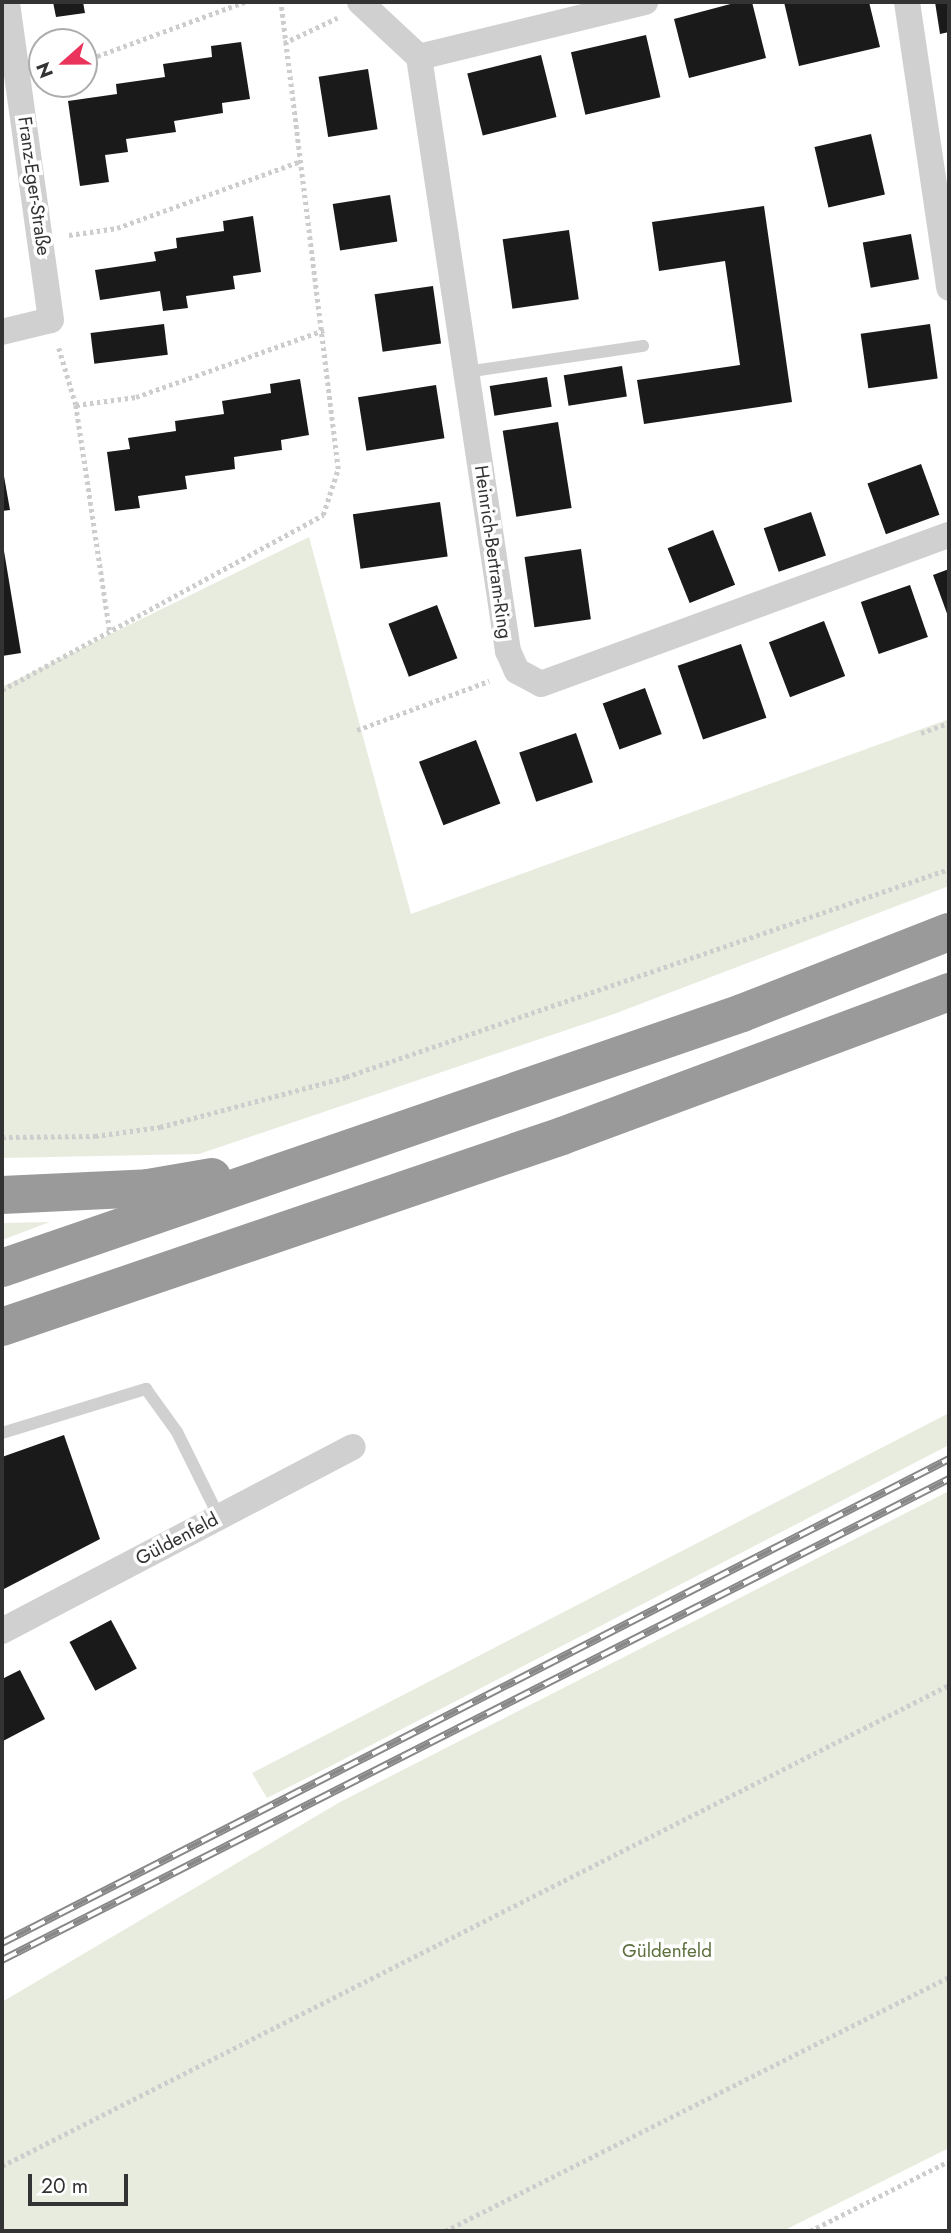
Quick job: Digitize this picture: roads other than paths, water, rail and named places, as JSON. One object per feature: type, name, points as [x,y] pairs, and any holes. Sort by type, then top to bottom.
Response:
[{"type":"highway","points":[[2,1268],[325,1159],[742,1013],[949,932]]},
{"type":"highway","points":[[2,1327],[562,1136],[949,992]]},
{"type":"highway","points":[[2,1195],[148,1188],[325,1159]]},
{"type":"street","name":"Franz-Eger-Straße","points":[[2,332],[51,320],[43,239],[7,2]]},
{"type":"street","points":[[360,4],[419,57],[645,2]]},
{"type":"street","points":[[907,2],[949,288]]},
{"type":"street","name":"Heinrich-Bertram-Ring","points":[[419,57],[508,651],[517,671],[541,684],[949,535]]},
{"type":"street","name":"Güldenfeld","points":[[2,1631],[353,1447]]},
{"type":"lane","points":[[466,372],[643,346]]},
{"type":"lane","points":[[2,1433],[146,1389],[177,1432],[219,1517]]},
{"type":"railway","points":[[2,1943],[949,1459]]},
{"type":"railway","points":[[2,1960],[949,1479]]}]
